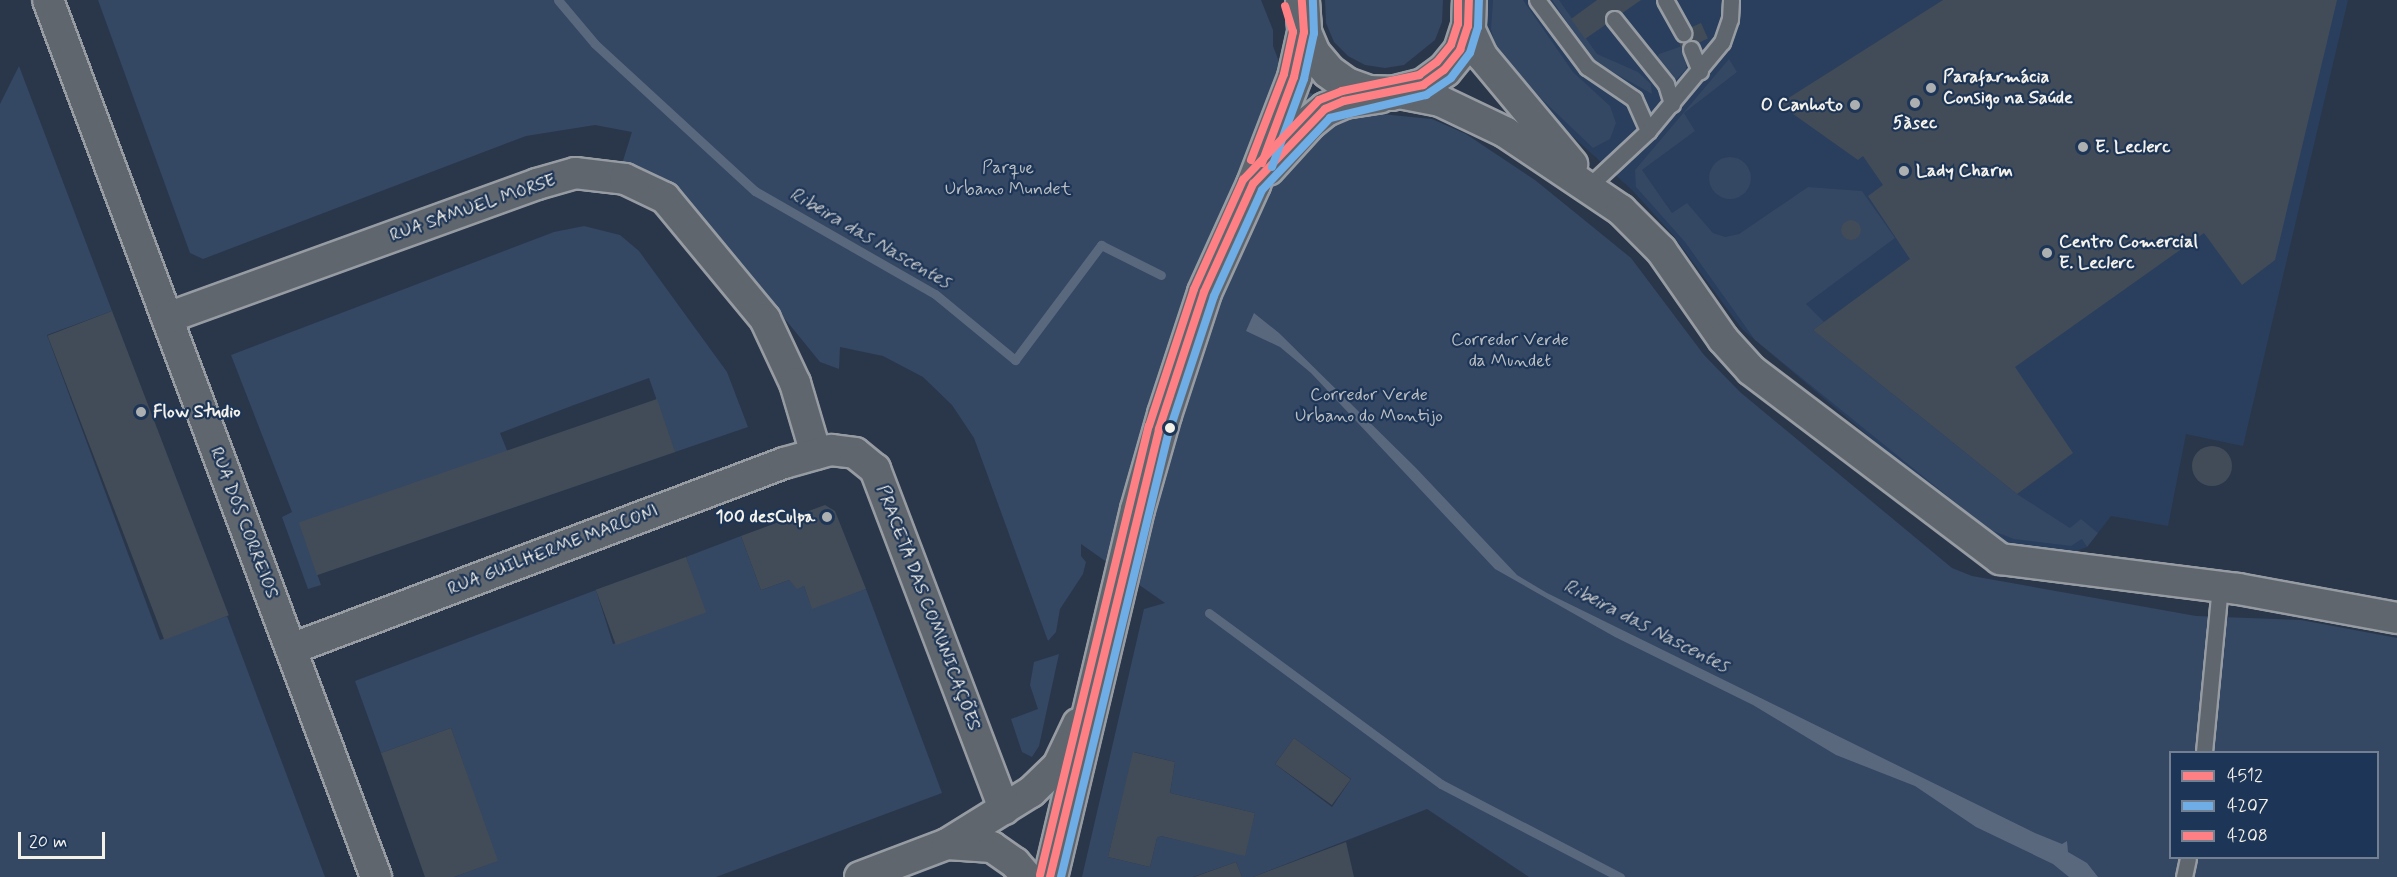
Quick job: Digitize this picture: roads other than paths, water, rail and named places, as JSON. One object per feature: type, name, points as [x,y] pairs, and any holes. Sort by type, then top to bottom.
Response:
[{"type":"main road","points":[[1300,11],[1313,53],[1328,71],[1346,84],[1368,92],[1395,93]]},
{"type":"main road","points":[[1050,877],[1142,489],[1187,337],[1253,184],[1294,77],[1300,11]]},
{"type":"main road","points":[[1253,184],[1309,122],[1325,109],[1344,101],[1395,93],[1423,85],[1444,70],[1460,50],[1469,13]]},
{"type":"street","name":"RUA DOS CORREIOS","points":[[48,0],[376,877]]},
{"type":"street","points":[[1469,13],[1482,56],[1589,186]]},
{"type":"street","points":[[1395,93],[1440,100],[1505,132],[1589,186],[1621,210],[1661,250],[1723,339],[1751,370],[2000,559],[2220,586],[2397,618]]},
{"type":"street","name":"RUA SAMUEL MORSE","points":[[167,318],[537,184],[575,173],[625,179],[665,198],[765,319],[795,383],[816,454]]},
{"type":"street","name":"PRACETA DAS COMUNICAÇÕES","points":[[816,454],[831,450],[855,453],[875,469],[1004,809]]},
{"type":"street","name":"RUA GUILHERME MARCONI","points":[[291,649],[816,454]]},
{"type":"street","points":[[860,877],[946,844],[1031,792],[1058,766],[1092,696]]},
{"type":"street","points":[[946,844],[992,847],[1015,863],[1027,877]]},
{"type":"lane","points":[[1537,0],[1587,67],[1634,99],[1648,131]]},
{"type":"lane","points":[[1665,0],[1683,33]]},
{"type":"lane","points":[[1589,186],[1648,131],[1700,71],[1722,42],[1730,19],[1731,0]]},
{"type":"lane","points":[[1614,19],[1666,84],[1672,104]]},
{"type":"lane","points":[[1691,49],[1700,71]]},
{"type":"lane","points":[[2204,751],[2220,586]]},
{"type":"lane","points":[[2184,877],[2188,859]]},
{"type":"waterway","name":"Ribeira das Nascentes","points":[[558,0],[595,44],[755,191],[935,294],[1015,360],[1101,245],[1161,275]]},
{"type":"waterway","points":[[1209,613],[1441,784],[1620,877]]},
{"type":"place","name":"Parafarmácia Consigo na Saúde","points":[[1931,88]]},
{"type":"place","name":"5àsec","points":[[1915,103]]},
{"type":"place","name":"O Canhoto","points":[[1855,105]]},
{"type":"place","name":"E. Leclerc","points":[[2083,147]]},
{"type":"place","name":"Lady Charm","points":[[1904,171]]},
{"type":"place","name":"Centro Comercial E. Leclerc","points":[[2047,253]]},
{"type":"place","name":"Flow Studio","points":[[141,412]]},
{"type":"place","name":"100 desCulpa","points":[[827,517]]},
{"type":"park label","name":"Parque Urbano Mundet","points":[[1008,180]]},
{"type":"park label","name":"Corredor Verde da Mundet","points":[[1510,351]]},
{"type":"park label","name":"Corredor Verde Urbano do Montijo","points":[[1369,406]]}]
